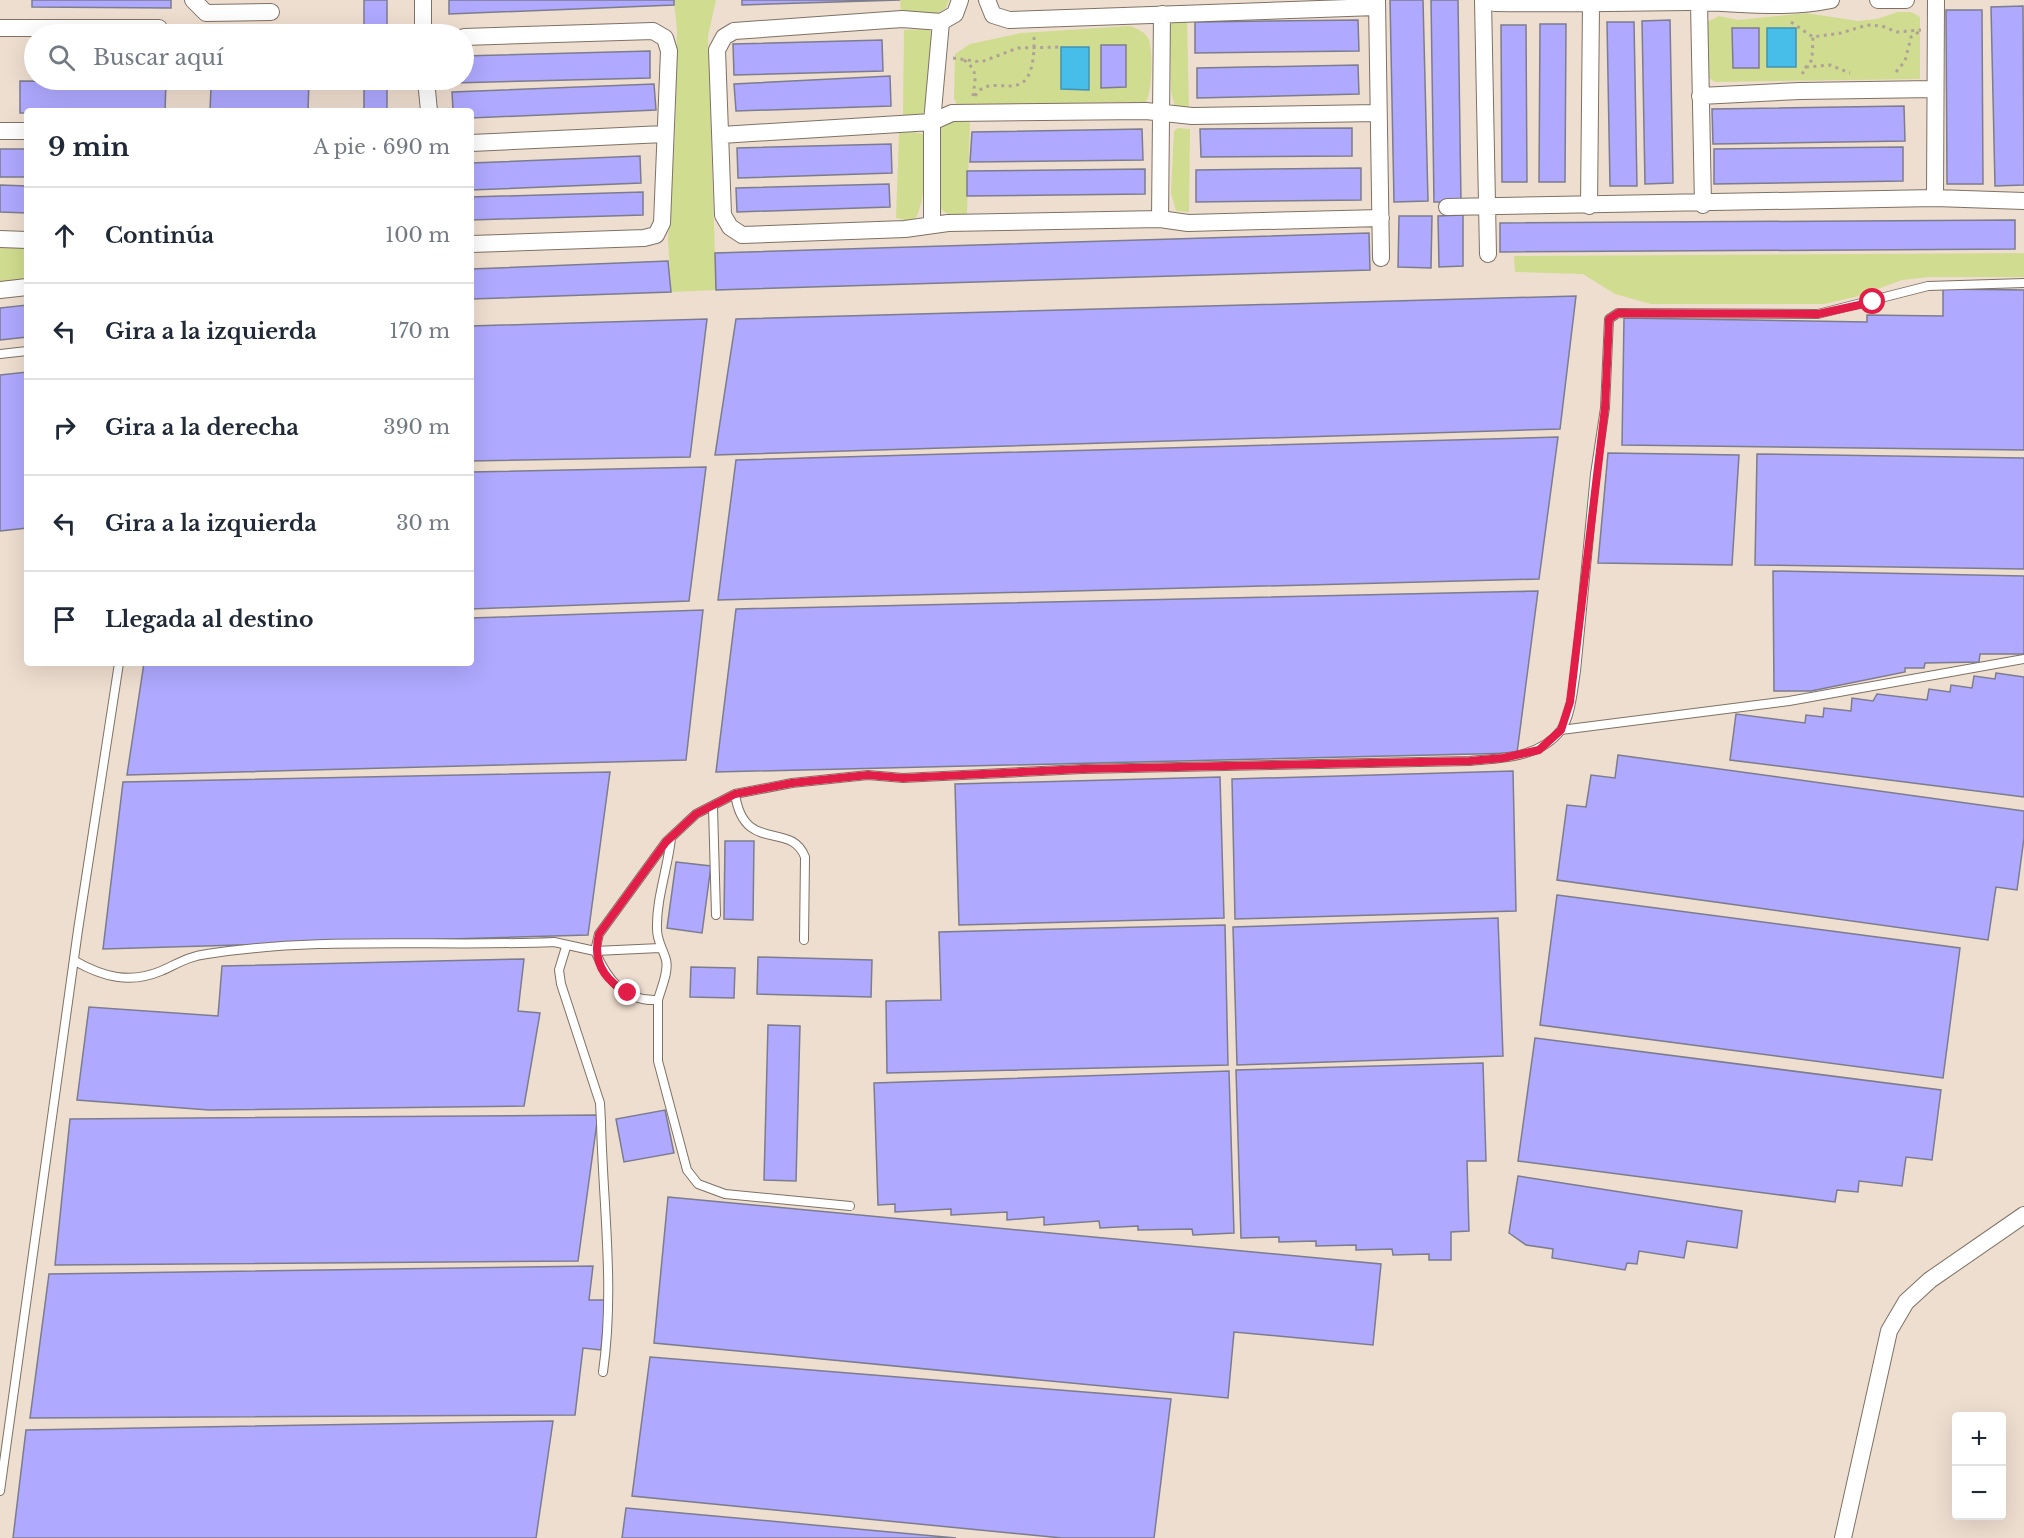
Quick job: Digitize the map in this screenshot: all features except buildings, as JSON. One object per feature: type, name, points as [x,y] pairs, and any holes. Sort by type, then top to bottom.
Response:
[{"type":"street","points":[[193,0],[206,13],[271,12]]},
{"type":"street","points":[[423,0],[423,24]]},
{"type":"street","points":[[960,0],[955,14],[940,22],[902,19],[734,31],[724,37],[717,50],[723,215],[730,227],[742,235],[905,229],[932,224],[1160,219],[1188,223],[1381,218]]},
{"type":"street","points":[[987,0],[993,15],[1009,20],[1376,3],[1381,258]]},
{"type":"street","points":[[1488,254],[1484,0],[1495,3],[1590,5],[1699,3],[1807,5],[1831,0]]},
{"type":"street","points":[[1878,0],[1906,0]]},
{"type":"street","points":[[1935,0],[1935,198]]},
{"type":"street","points":[[1699,3],[1703,204]]},
{"type":"street","points":[[1589,206],[1590,5]]},
{"type":"street","points":[[1160,219],[1162,14]]},
{"type":"street","points":[[932,224],[932,122],[940,22]]},
{"type":"street","points":[[0,28],[24,28]]},
{"type":"street","points":[[474,37],[653,31],[665,38],[669,51],[662,223],[656,235],[645,238],[474,244]]},
{"type":"street","points":[[1700,96],[1800,90],[1934,89]]},
{"type":"street","points":[[427,90],[429,108]]},
{"type":"street","points":[[721,135],[932,122],[952,113],[1160,112],[1192,116],[1378,114]]},
{"type":"street","points":[[0,131],[24,131]]},
{"type":"street","points":[[474,143],[664,134]]},
{"type":"street","points":[[1447,207],[1935,198],[2024,201]]},
{"type":"street","points":[[0,239],[24,240]]},
{"type":"street","points":[[0,290],[24,287]]},
{"type":"street","points":[[1843,1538],[1889,1330],[1906,1302],[1930,1280],[2024,1215]]},
{"type":"lane","points":[[658,1000],[646,1000],[615,986],[606,976],[595,951],[599,934],[671,838],[696,814],[735,794],[792,783],[868,775],[903,778],[1082,769],[1470,761],[1503,758],[1539,750],[1561,730],[1576,671],[1592,531],[1595,474],[1605,408],[1609,319],[1618,313],[1818,314],[1928,286],[2024,283]]},
{"type":"lane","points":[[0,354],[24,351]]},
{"type":"lane","points":[[1561,730],[1789,701],[2024,659]]},
{"type":"lane","points":[[0,1491],[119,666]]},
{"type":"lane","points":[[735,794],[738,814],[749,826],[765,835],[794,841],[801,846],[805,857],[804,940]]},
{"type":"lane","points":[[713,807],[716,915]]},
{"type":"lane","points":[[671,838],[657,930],[660,948],[666,960],[666,972],[658,1000],[658,1061],[687,1170],[698,1184],[725,1194],[850,1206]]},
{"type":"lane","points":[[75,961],[96,973],[118,979],[144,977],[163,970],[179,960],[207,954],[246,950],[361,944],[554,942],[595,951],[660,948]]},
{"type":"lane","points":[[566,946],[559,970],[561,984],[600,1103],[602,1122],[610,1278],[609,1328],[603,1372]]},
{"type":"path","points":[[1783,4],[1790,21],[1813,36],[1840,33],[1867,25],[1882,26],[1897,32],[1922,30],[1911,37],[1905,61],[1899,71],[1893,74]]},
{"type":"path","points":[[964,60],[973,67],[976,74],[972,100],[980,87],[986,85],[1012,88],[1031,74],[1034,20]]},
{"type":"path","points":[[1813,36],[1812,60],[1800,78],[1807,67],[1830,65],[1856,76]]},
{"type":"path","points":[[938,56],[981,62],[1018,48],[1062,46]]},
{"type":"green space","points":[[674,0],[716,0],[708,36],[716,290],[671,292],[668,240],[675,132],[677,31]]},
{"type":"green space","points":[[900,0],[949,0],[946,8],[938,13],[901,13]]},
{"type":"green space","points":[[1898,12],[1911,12],[1920,17],[1920,79],[1715,82],[1708,77],[1707,22],[1719,16],[1738,20],[1806,13],[1858,21],[1877,19]]},
{"type":"green space","points":[[1187,21],[1189,108],[1175,107],[1171,92],[1170,22]]},
{"type":"green space","points":[[1130,26],[1146,35],[1149,40],[1151,82],[1146,102],[957,105],[954,98],[955,54],[970,44],[1021,33]]},
{"type":"green space","points":[[930,29],[931,72],[923,114],[903,116],[904,30]]},
{"type":"green space","points":[[970,121],[967,214],[958,215],[946,213],[937,204],[941,129],[947,122]]},
{"type":"green space","points":[[1178,128],[1190,129],[1189,212],[1176,211],[1171,193],[1174,131]]},
{"type":"green space","points":[[899,133],[923,134],[924,177],[920,209],[916,218],[909,221],[896,218]]},
{"type":"green space","points":[[0,240],[24,241],[24,285],[0,288]]},
{"type":"green space","points":[[2024,253],[2024,277],[1929,277],[1902,280],[1859,296],[1824,304],[1651,304],[1615,294],[1583,274],[1515,272],[1514,256]]},
{"type":"water","points":[[1767,28],[1796,28],[1796,67],[1767,67]]},
{"type":"water","points":[[1061,47],[1089,47],[1089,90],[1061,89]]},
{"type":"route","points":[[628,993],[615,986],[606,976],[595,951],[599,934],[666,842],[696,814],[735,794],[792,783],[868,775],[903,778],[1082,769],[1133,770],[1350,762],[1470,761],[1503,758],[1539,750],[1561,730],[1570,702],[1576,671],[1592,531],[1595,474],[1605,408],[1609,319],[1618,313],[1818,314],[1873,302]]}]
